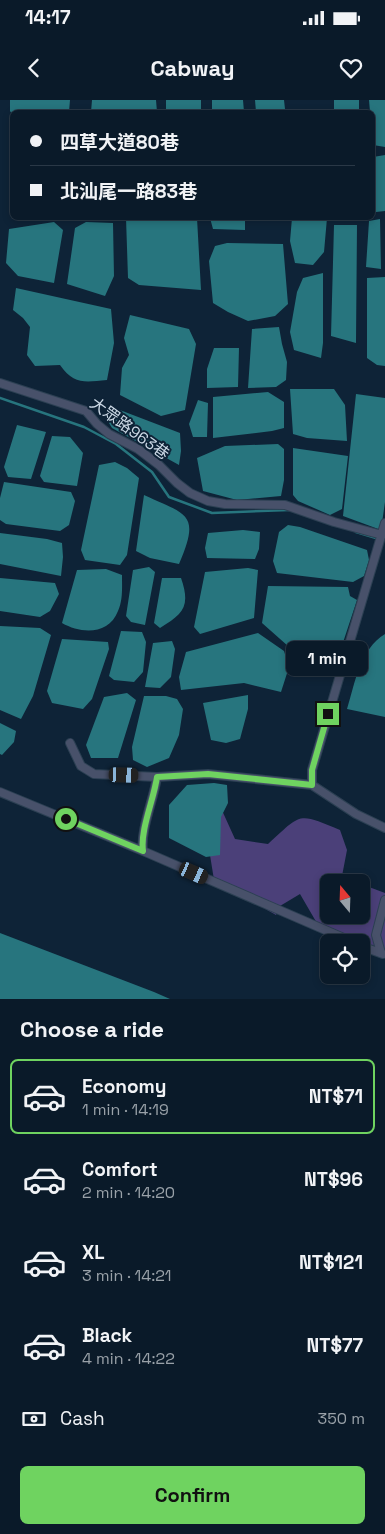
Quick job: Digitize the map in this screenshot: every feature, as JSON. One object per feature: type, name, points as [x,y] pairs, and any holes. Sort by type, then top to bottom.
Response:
[{"type":"lane","name":"大眾路963巷","points":[[0,383],[86,411],[109,434],[138,449],[190,493],[208,501],[225,504],[285,505],[334,522],[382,535]]},
{"type":"lane","points":[[312,785],[312,770],[385,523]]},
{"type":"lane","points":[[70,743],[81,766],[94,774],[157,777],[208,774],[312,785],[356,814],[385,828]]},
{"type":"lane","points":[[143,851],[142,842],[157,777]]},
{"type":"lane","points":[[0,792],[143,851],[335,934]]},
{"type":"lane","points":[[383,954],[376,935],[385,900]]},
{"type":"lane","points":[[370,949],[383,954]]},
{"type":"shaded area","points":[[10,100],[70,100],[69,110],[10,110]]},
{"type":"shaded area","points":[[92,100],[156,100],[157,110],[91,110]]},
{"type":"shaded area","points":[[166,100],[201,100],[201,110],[166,110]]},
{"type":"shaded area","points":[[212,100],[243,100],[244,110],[212,110]]},
{"type":"shaded area","points":[[255,100],[284,100],[284,110],[256,110]]},
{"type":"shaded area","points":[[334,100],[359,100],[359,110],[334,110]]},
{"type":"shaded area","points":[[369,100],[385,100],[385,147],[375,145],[375,110],[370,110]]},
{"type":"shaded area","points":[[385,155],[385,211],[376,212],[375,210],[375,157]]},
{"type":"shaded area","points":[[380,219],[381,269],[366,267],[369,221]]},
{"type":"shaded area","points":[[126,220],[197,220],[201,290],[139,285],[128,278]]},
{"type":"shaded area","points":[[211,220],[245,220],[245,230],[213,229]]},
{"type":"shaded area","points":[[292,220],[327,220],[324,252],[313,265],[295,263],[290,241]]},
{"type":"shaded area","points":[[54,222],[63,230],[54,283],[18,276],[6,263],[9,229]]},
{"type":"shaded area","points":[[86,222],[113,223],[114,276],[105,296],[67,284],[75,228]]},
{"type":"shaded area","points":[[334,225],[357,225],[356,343],[331,336]]},
{"type":"shaded area","points":[[227,243],[283,244],[288,304],[275,316],[248,321],[213,303],[209,261],[215,246]]},
{"type":"shaded area","points":[[323,273],[323,343],[321,358],[294,350],[290,332],[297,292],[303,278]]},
{"type":"shaded area","points":[[385,277],[385,366],[377,365],[367,358],[367,278]]},
{"type":"shaded area","points":[[16,288],[111,309],[114,343],[107,380],[80,381],[70,376],[60,365],[35,366],[27,355],[30,327],[13,310]]},
{"type":"shaded area","points":[[130,315],[189,329],[196,344],[185,410],[161,416],[120,395],[122,368],[129,355],[124,338]]},
{"type":"shaded area","points":[[279,327],[287,362],[286,380],[276,387],[248,388],[252,329]]},
{"type":"shaded area","points":[[214,348],[239,348],[238,387],[207,388],[207,369]]},
{"type":"shaded area","points":[[290,389],[334,389],[345,405],[347,441],[307,438],[293,434]]},
{"type":"shaded area","points":[[268,392],[284,402],[284,428],[213,438],[213,397]]},
{"type":"shaded area","points":[[356,394],[385,398],[385,502],[381,530],[343,516]]},
{"type":"shaded area","points":[[198,400],[208,403],[207,437],[193,437],[189,424]]},
{"type":"shaded area","points":[[112,407],[180,433],[181,451],[179,465],[112,428],[106,418]]},
{"type":"shaded area","points":[[17,425],[46,432],[31,479],[8,477],[4,467]]},
{"type":"shaded area","points":[[52,436],[70,437],[83,453],[77,486],[44,482],[40,476]]},
{"type":"shaded area","points":[[278,444],[284,449],[284,480],[281,496],[237,500],[203,491],[197,458],[225,446]]},
{"type":"shaded area","points":[[293,448],[348,456],[342,509],[330,515],[298,501],[293,495]]},
{"type":"shaded area","points":[[115,462],[127,468],[139,478],[127,555],[120,565],[85,560],[81,550],[99,465]]},
{"type":"shaded area","points":[[4,482],[71,492],[75,501],[69,525],[60,531],[6,524],[0,520],[0,498]]},
{"type":"shaded area","points":[[144,495],[171,507],[186,518],[189,525],[189,535],[179,564],[150,558],[136,551]]},
{"type":"shaded area","points":[[288,525],[300,527],[367,550],[369,560],[364,576],[353,582],[277,573],[273,561],[279,532]]},
{"type":"shaded area","points":[[243,530],[260,532],[259,549],[255,559],[207,558],[205,548],[208,533]]},
{"type":"shaded area","points":[[0,533],[47,539],[62,543],[61,576],[0,564]]},
{"type":"shaded area","points":[[149,567],[155,572],[145,625],[131,622],[126,616],[133,570]]},
{"type":"shaded area","points":[[248,568],[258,570],[254,618],[200,634],[194,627],[205,572]]},
{"type":"shaded area","points":[[106,569],[122,575],[121,602],[114,619],[108,625],[94,630],[78,629],[62,623],[77,570]]},
{"type":"shaded area","points":[[0,578],[55,583],[59,594],[50,611],[40,617],[0,611]]},
{"type":"shaded area","points":[[162,578],[181,578],[185,603],[179,614],[160,628],[154,623]]},
{"type":"shaded area","points":[[268,586],[348,587],[350,596],[357,600],[332,676],[297,654],[262,623]]},
{"type":"shaded area","points":[[0,626],[40,628],[51,635],[33,696],[21,719],[0,710]]},
{"type":"shaded area","points":[[121,631],[142,632],[146,642],[143,672],[134,682],[114,680],[109,676]]},
{"type":"shaded area","points":[[258,633],[284,651],[289,667],[281,692],[244,683],[181,690],[179,677],[186,652]]},
{"type":"shaded area","points":[[385,634],[385,717],[347,709],[364,657],[377,640]]},
{"type":"shaded area","points":[[62,639],[108,642],[109,649],[92,699],[83,709],[52,703],[47,691]]},
{"type":"shaded area","points":[[172,641],[175,649],[171,677],[160,688],[145,687],[153,643]]},
{"type":"shaded area","points":[[127,693],[136,700],[118,758],[91,758],[86,745],[104,697]]},
{"type":"shaded area","points":[[248,695],[248,709],[240,739],[226,743],[211,740],[203,703]]},
{"type":"shaded area","points":[[144,696],[166,696],[177,699],[183,709],[179,735],[169,758],[147,767],[133,760],[132,747]]},
{"type":"shaded area","points":[[0,723],[16,731],[14,742],[2,755],[0,754]]},
{"type":"shaded area","points":[[214,783],[227,785],[228,803],[221,817],[220,855],[206,857],[169,838],[169,805],[187,785]]},
{"type":"shaded area","points":[[220,806],[235,839],[268,844],[294,821],[307,818],[340,830],[347,850],[342,874],[320,874],[320,924],[370,924],[370,887],[385,893],[385,955],[370,947],[370,934],[337,934],[318,925],[300,894],[280,906],[276,915],[214,880],[206,830]]},
{"type":"shaded area","points":[[0,933],[154,992],[170,999],[0,999]]},
{"type":"waterway","points":[[0,398],[84,427],[116,444],[152,472],[169,497],[212,513],[289,510]]},
{"type":"waterway","points":[[356,532],[376,538]]},
{"type":"route","points":[[66,819],[143,851],[142,842],[157,777],[208,774],[312,785],[312,770],[328,714]]}]
